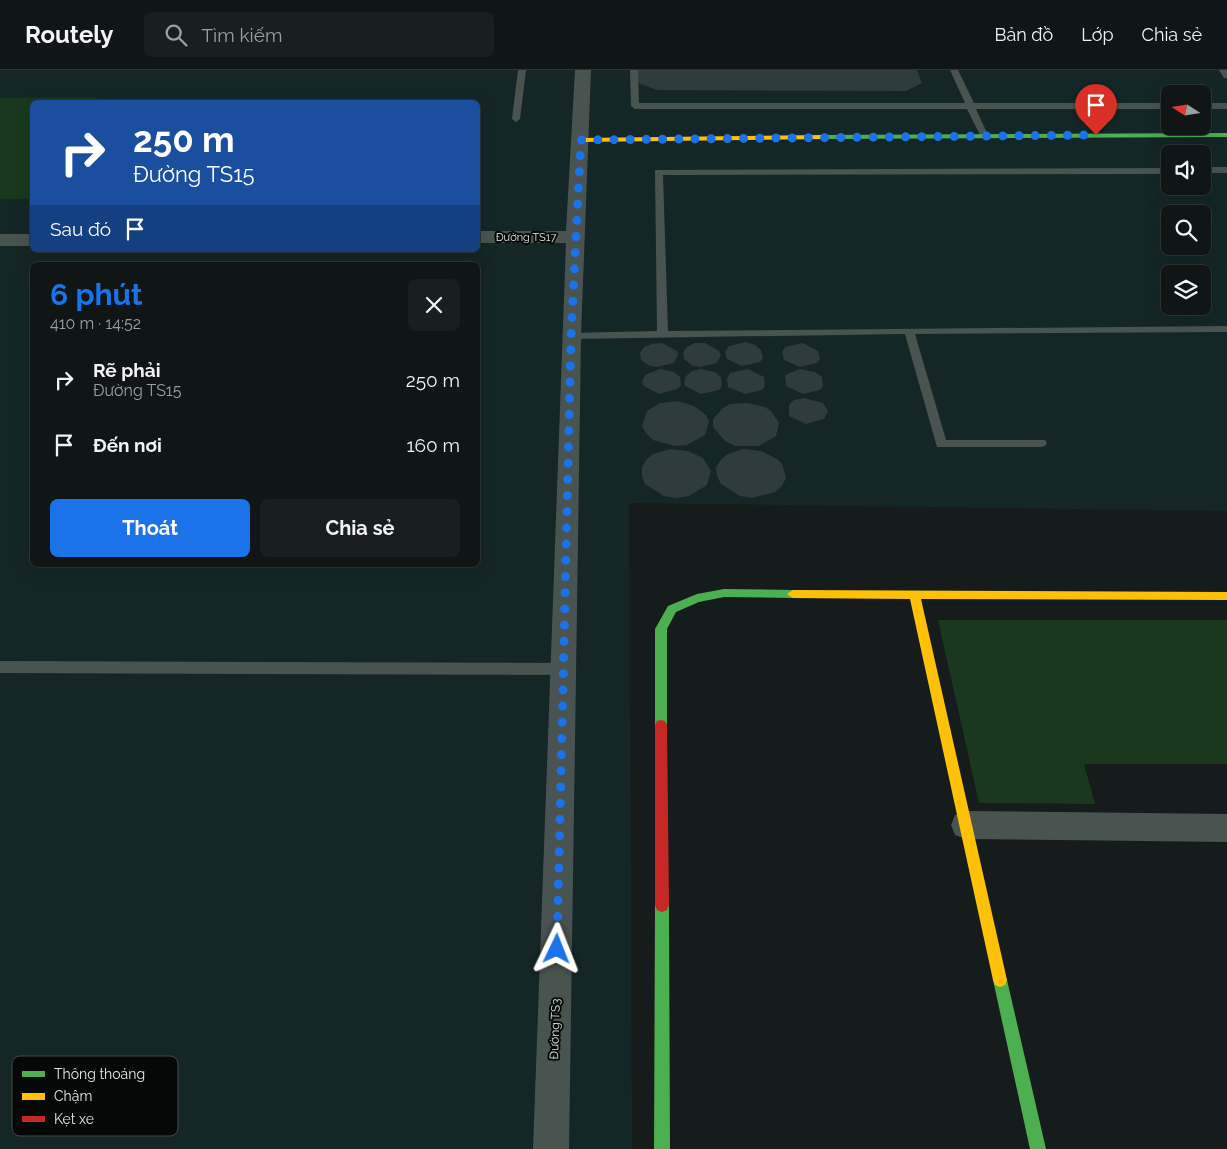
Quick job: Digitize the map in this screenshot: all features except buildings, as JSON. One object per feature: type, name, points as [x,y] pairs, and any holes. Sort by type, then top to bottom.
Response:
[{"type":"street","name":"Đường TS3","points":[[551,1149],[565,669],[571,336],[583,70]]},
{"type":"street","points":[[581,140],[984,135],[1227,135]]},
{"type":"street","name":"Đường TS17","points":[[480,237],[575,237]]},
{"type":"street","points":[[0,240],[30,240]]},
{"type":"street","points":[[662,1149],[661,629],[672,609],[697,598],[724,593],[916,596],[1227,596]]},
{"type":"street","points":[[916,596],[1038,1149]]},
{"type":"street","points":[[966,825],[1227,828]]},
{"type":"lane","points":[[516,120],[522,70]]},
{"type":"lane","points":[[634,70],[635,106],[1161,106]]},
{"type":"lane","points":[[954,70],[984,135]]},
{"type":"lane","points":[[1223,70],[1227,76]]},
{"type":"lane","points":[[1211,106],[1227,106]]},
{"type":"lane","points":[[663,335],[658,172],[1161,170]]},
{"type":"lane","points":[[1211,170],[1227,170]]},
{"type":"lane","points":[[571,336],[1227,329]]},
{"type":"lane","points":[[909,332],[941,444],[1041,442]]},
{"type":"lane","points":[[0,667],[565,669]]},
{"type":"shaded area","points":[[0,70],[1227,70],[1227,511],[629,503],[632,1149],[0,1149]]},
{"type":"green space","points":[[87,97],[99,100],[30,100],[30,199],[0,199],[0,98]]},
{"type":"green space","points":[[938,620],[1227,620],[1227,764],[1084,764],[1095,804],[979,803]]},
{"type":"traffic: fast","points":[[822,137],[1227,135]]},
{"type":"traffic: fast","points":[[661,725],[661,629],[672,609],[697,598],[724,593],[793,594]]},
{"type":"traffic: fast","points":[[662,905],[662,1149]]},
{"type":"traffic: fast","points":[[1000,980],[1038,1149]]},
{"type":"traffic: slow","points":[[581,140],[822,137]]},
{"type":"traffic: slow","points":[[793,594],[1227,596]]},
{"type":"traffic: slow","points":[[915,596],[1000,980]]},
{"type":"traffic: jam","points":[[661,725],[662,905]]},
{"type":"route","points":[[557,949],[565,669],[571,336],[581,140],[1096,135]]}]
